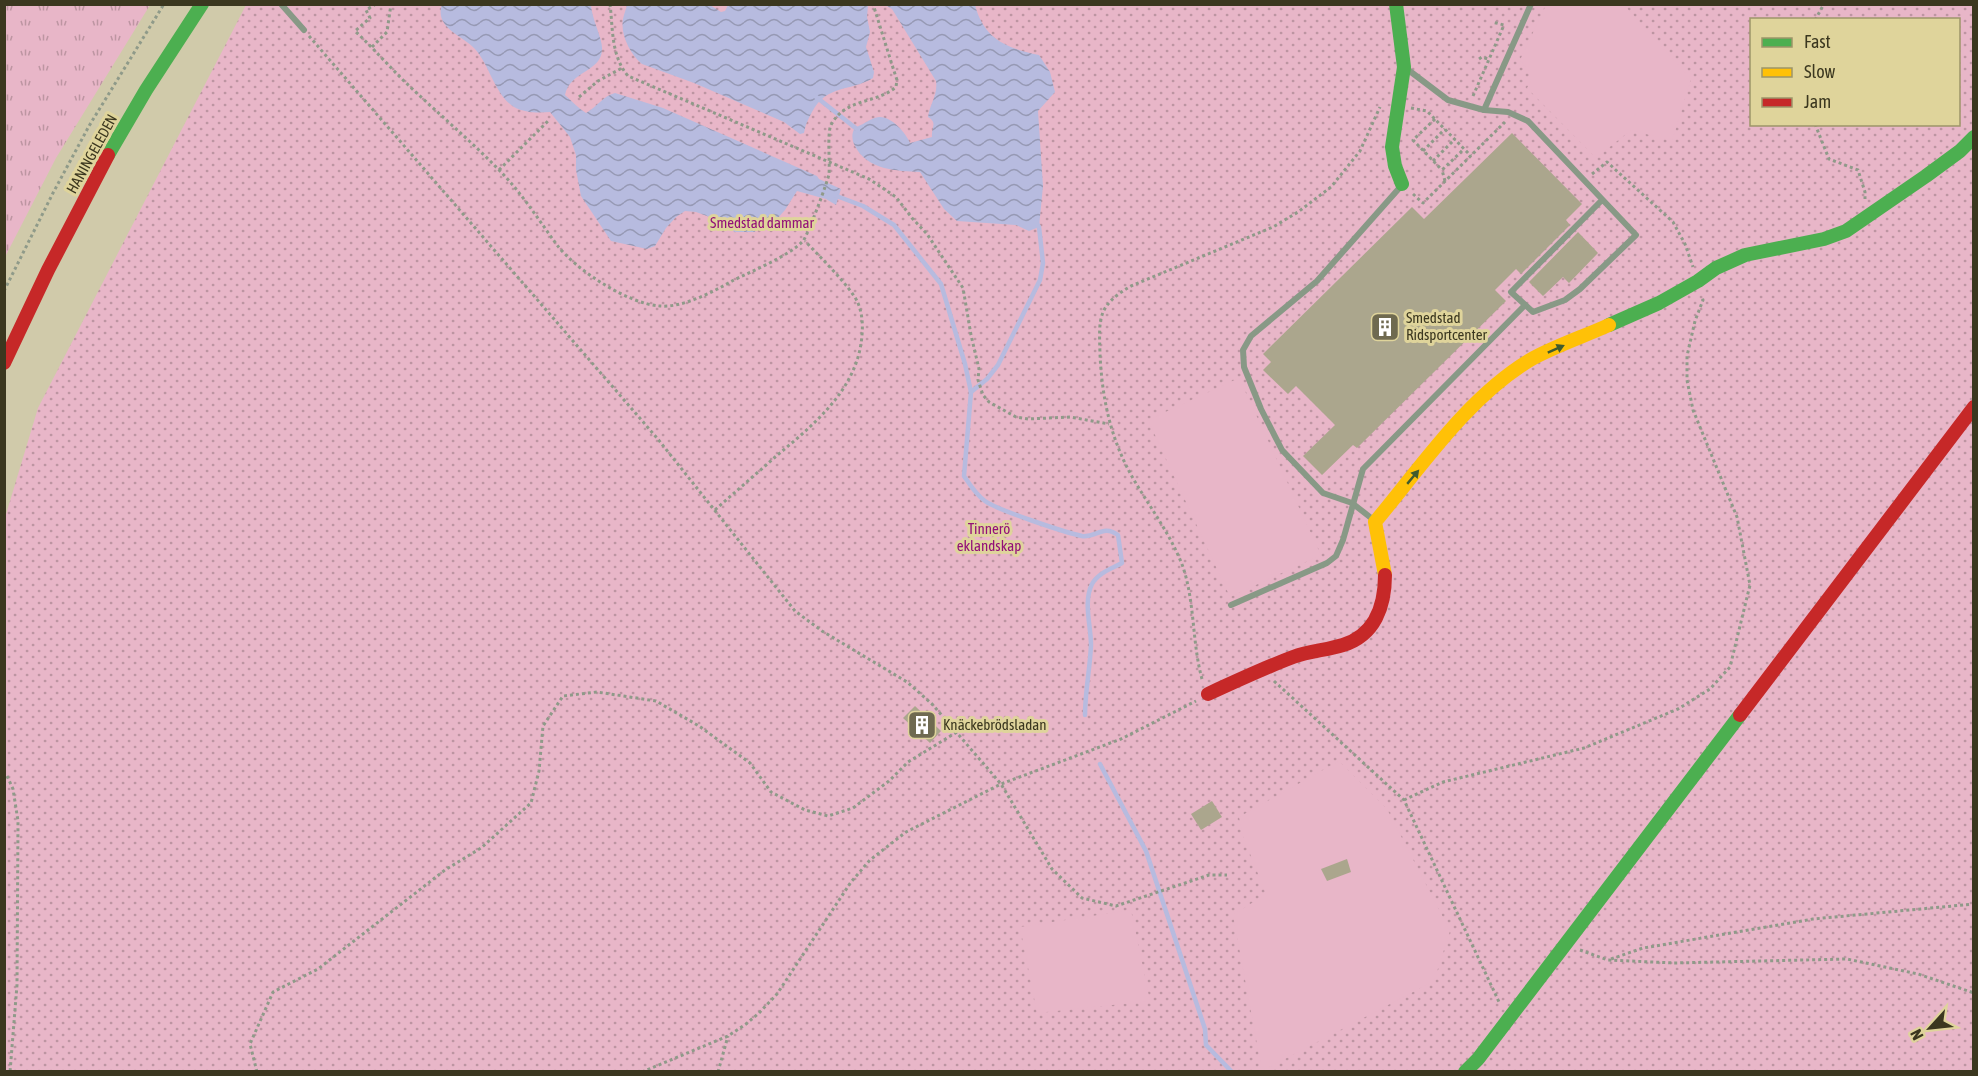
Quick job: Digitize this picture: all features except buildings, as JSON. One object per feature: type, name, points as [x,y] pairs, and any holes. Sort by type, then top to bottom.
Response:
[{"type":"street","name":"HANINGELEDEN","points":[[4,363],[70,226],[121,133],[202,4]]},
{"type":"street","points":[[1396,4],[1404,67],[1392,147],[1395,166],[1402,184]]},
{"type":"street","points":[[1208,694],[1311,651],[1347,644],[1362,636],[1374,623],[1383,604],[1387,583],[1375,522],[1462,417],[1496,386],[1530,360],[1659,303],[1716,268],[1745,255],[1824,239],[1846,231],[1926,176],[1974,137]]},
{"type":"street","name":"HANINGELEDEN","points":[[4,374],[22,326]]},
{"type":"street","points":[[1465,1071],[1478,1059],[1974,407]]},
{"type":"lane","points":[[280,4],[304,30]]},
{"type":"lane","points":[[1484,110],[1531,4]]},
{"type":"lane","points":[[1404,67],[1448,100],[1484,110],[1508,112],[1528,121],[1636,235],[1580,289],[1565,300],[1533,312],[1511,292],[1602,200]]},
{"type":"lane","points":[[1375,522],[1352,503],[1323,493],[1282,450],[1248,378],[1244,367],[1243,350],[1251,336],[1317,281],[1402,184]]},
{"type":"lane","points":[[1231,605],[1327,563],[1336,556],[1343,540],[1363,470],[1525,305]]},
{"type":"path","points":[[4,291],[89,126],[164,4]]},
{"type":"path","points":[[376,4],[366,10],[370,18],[355,31],[401,78],[499,170],[573,262],[632,299],[660,306],[674,305],[717,289],[787,253],[805,240],[828,176],[831,126],[845,108],[881,96],[896,87],[897,80],[873,4]]},
{"type":"path","points":[[372,47],[387,32],[391,4]]},
{"type":"path","points":[[609,4],[611,31],[617,56],[628,76],[728,117],[829,164],[869,179],[897,197],[927,234],[963,288],[979,369],[978,380],[983,395],[989,402],[1016,417],[1028,419],[1070,417],[1110,424]]},
{"type":"path","points":[[1816,18],[1824,4]]},
{"type":"path","points":[[1468,106],[1504,25],[1492,22]]},
{"type":"path","points":[[304,30],[649,429],[795,611],[822,631],[907,682],[932,704],[1001,784],[1052,869],[1082,898],[1116,906],[1209,875],[1227,875]]},
{"type":"path","points":[[1479,59],[1482,57],[1488,59]]},
{"type":"path","points":[[579,97],[598,81],[622,68]]},
{"type":"path","points":[[642,1071],[728,1036],[759,1013],[777,994],[851,882],[870,860],[906,832],[1001,784],[1121,740],[1208,694],[1197,662],[1189,592],[1184,570],[1160,520],[1134,480],[1110,424],[1101,382],[1100,327],[1102,313],[1108,302],[1131,286],[1273,227],[1298,212],[1331,187],[1360,151],[1382,102],[1427,111],[1471,156]]},
{"type":"path","points":[[1402,184],[1423,202],[1513,114]]},
{"type":"path","points":[[1435,119],[1413,140],[1442,170],[1445,181]]},
{"type":"path","points":[[499,170],[548,121]]},
{"type":"path","points":[[1816,126],[1829,159],[1858,170],[1865,192],[1864,219]]},
{"type":"path","points":[[1423,151],[1445,129]]},
{"type":"path","points":[[1433,161],[1455,139]]},
{"type":"path","points":[[1442,170],[1464,148]]},
{"type":"path","points":[[1404,800],[1443,782],[1584,748],[1678,709],[1710,689],[1731,667],[1750,585],[1737,517],[1693,410],[1687,356],[1695,321],[1703,300],[1698,281],[1685,244],[1673,222],[1607,162],[1584,180]]},
{"type":"path","points":[[715,510],[822,416],[847,382],[856,364],[861,346],[862,328],[857,302],[805,240]]},
{"type":"path","points":[[1261,670],[1404,800],[1508,1019]]},
{"type":"path","points":[[257,1071],[250,1044],[273,992],[318,969],[445,870],[481,848],[531,803],[538,771],[543,726],[564,696],[597,692],[656,701],[699,726],[750,763],[771,792],[805,810],[828,816],[853,808],[889,781],[908,762],[957,732]]},
{"type":"path","points":[[7,776],[13,789],[18,821],[17,985],[10,1071]]},
{"type":"path","points":[[1608,960],[1643,948],[1814,919],[1974,904]]},
{"type":"path","points":[[1565,944],[1608,960],[1674,963],[1847,959],[1918,974],[1974,993]]},
{"type":"path","points":[[718,1071],[728,1036]]},
{"type":"green space","points":[[5,4],[150,5],[56,158],[5,257]]},
{"type":"green space","name":"Tinnerö eklandskap","points":[[246,5],[1973,5],[1973,1071],[5,1071],[4,521],[38,408]]},
{"type":"green space","points":[[1546,5],[1624,5],[1691,79],[1672,141],[1631,130],[1596,158],[1527,88],[1531,81],[1529,72],[1520,60]]},
{"type":"green space","points":[[1239,378],[1321,555],[1230,597],[1148,420]]},
{"type":"green space","points":[[1339,761],[1387,809],[1450,931],[1434,981],[1262,1071],[1233,915],[1266,894],[1243,836],[1239,817]]},
{"type":"green space","points":[[1131,910],[1150,1001],[1037,1013],[1020,927]]},
{"type":"water","name":"Smedstad dammar","points":[[442,4],[591,5],[602,46],[600,57],[591,68],[573,81],[565,95],[580,109],[586,113],[615,93],[663,108],[817,176],[841,189],[836,205],[826,199],[797,191],[777,219],[754,232],[735,232],[723,222],[696,212],[685,211],[666,228],[655,246],[647,249],[611,241],[581,196],[576,170],[576,155],[570,137],[550,112],[523,110],[507,102],[475,49],[445,25],[441,12]]},
{"type":"water","points":[[627,5],[710,5],[721,12],[725,11],[728,5],[868,5],[867,17],[870,32],[866,47],[874,72],[873,78],[825,97],[812,112],[804,133],[800,134],[784,122],[694,83],[642,64],[630,49],[623,31],[623,17]]},
{"type":"water","points":[[885,5],[975,5],[984,26],[998,40],[1016,49],[1039,55],[1050,72],[1055,92],[1038,111],[1043,186],[1039,227],[1029,231],[1016,225],[957,221],[944,209],[920,172],[883,168],[860,154],[853,142],[852,135],[855,128],[880,117],[894,123],[902,130],[910,143],[932,137],[933,123],[928,117],[936,91],[936,81],[892,9]]},
{"type":"waterway","points":[[815,96],[858,130]]},
{"type":"waterway","points":[[834,195],[863,206],[894,225],[941,284],[971,392],[964,476],[976,493],[985,501],[1003,510],[1062,531],[1082,536],[1104,531],[1118,535],[1122,563],[1098,577],[1089,591],[1091,645],[1085,715]]},
{"type":"waterway","points":[[971,392],[987,379],[998,365],[1040,280],[1043,263],[1039,227],[1036,222]]},
{"type":"waterway","points":[[1100,764],[1146,851],[1205,1029],[1206,1045],[1232,1072]]},
{"type":"traffic: fast","points":[[108,155],[146,90],[202,4]]},
{"type":"traffic: fast","points":[[1396,4],[1404,67],[1392,147],[1395,166],[1402,184]]},
{"type":"traffic: fast","points":[[1609,325],[1659,303],[1716,268],[1745,255],[1824,239],[1846,231],[1926,176],[1960,151],[1974,137]]},
{"type":"traffic: fast","points":[[1465,1072],[1478,1059],[1740,715]]},
{"type":"traffic: slow","points":[[1385,575],[1375,522],[1465,413],[1507,376],[1530,360],[1609,325]]},
{"type":"traffic: jam","points":[[4,363],[48,270],[108,155]]},
{"type":"traffic: jam","points":[[1740,715],[1974,407]]},
{"type":"traffic: jam","points":[[1208,694],[1293,657],[1337,647],[1363,634],[1376,618],[1380,608],[1385,575]]},
{"type":"place","name":"Smedstad Ridsportcenter","points":[[1385,327]]},
{"type":"place","name":"Knäckebrödsladan","points":[[922,725]]}]
